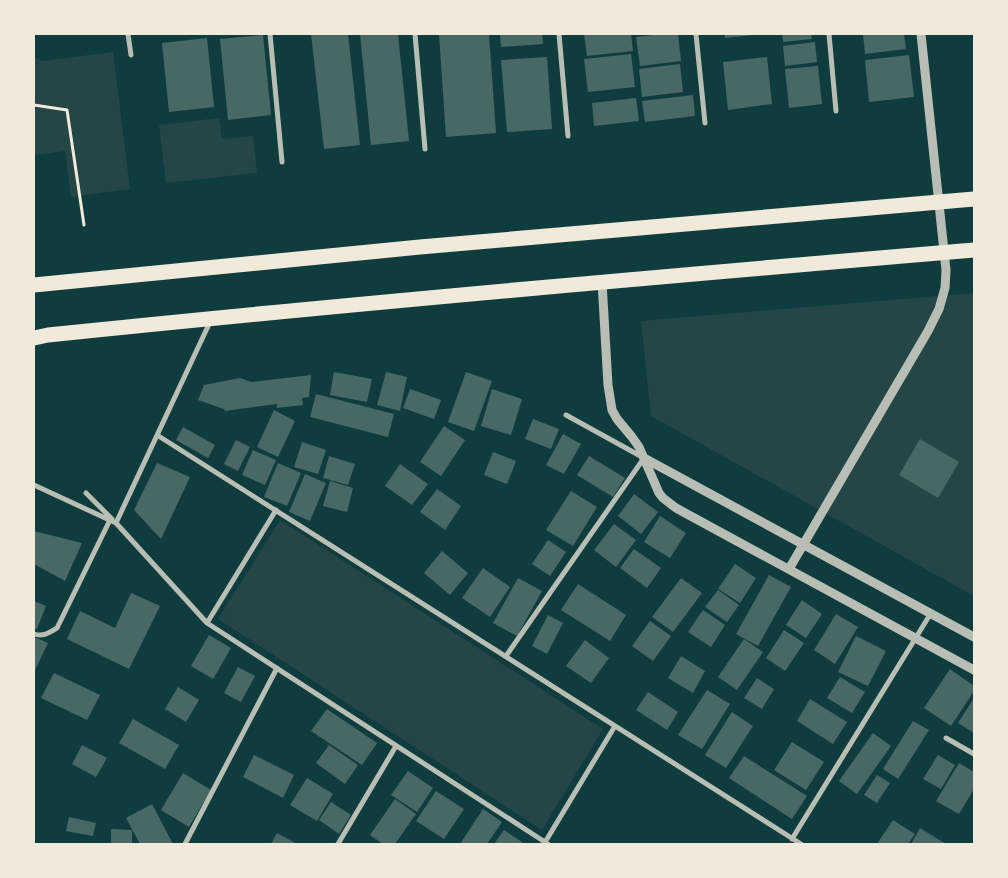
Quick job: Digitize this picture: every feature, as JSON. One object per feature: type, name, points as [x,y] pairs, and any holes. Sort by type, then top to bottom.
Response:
[{"type":"highway","points":[[34,285],[420,247],[974,199]]},
{"type":"highway","points":[[34,338],[212,318],[653,277],[974,250]]},
{"type":"street","points":[[128,34],[131,56]]},
{"type":"street","points":[[270,34],[282,162]]},
{"type":"street","points":[[415,34],[425,149]]},
{"type":"street","points":[[559,34],[568,136]]},
{"type":"street","points":[[696,34],[705,124]]},
{"type":"street","points":[[829,34],[836,111]]},
{"type":"street","points":[[789,569],[928,331],[939,309],[945,288],[946,270],[921,34]]},
{"type":"street","points":[[602,282],[608,385],[612,410],[632,437],[644,458],[656,487],[664,498],[669,503],[974,670]]},
{"type":"street","points":[[116,523],[212,318]]},
{"type":"street","points":[[566,415],[974,637]]},
{"type":"street","points":[[157,435],[801,844]]},
{"type":"street","points":[[506,656],[644,458]]},
{"type":"street","points":[[34,485],[116,523]]},
{"type":"street","points":[[86,493],[116,523],[207,623],[546,844],[615,726]]},
{"type":"street","points":[[207,623],[276,510]]},
{"type":"street","points":[[34,634],[46,635],[57,628],[110,520]]},
{"type":"street","points":[[792,839],[931,613]]},
{"type":"street","points":[[185,844],[277,668]]},
{"type":"street","points":[[946,738],[974,754]]},
{"type":"street","points":[[338,844],[396,746]]},
{"type":"path","points":[[34,105],[67,110],[84,225]]},
{"type":"shaded area","points":[[113,52],[130,189],[71,197],[65,151],[34,155],[34,57],[43,61]]},
{"type":"shaded area","points":[[219,118],[222,139],[253,136],[257,173],[166,183],[159,125]]},
{"type":"shaded area","points":[[974,293],[974,596],[651,416],[641,321]]},
{"type":"shaded area","points":[[280,520],[603,729],[542,830],[218,619]]},
{"type":"building","points":[[311,34],[348,34],[360,145],[324,149]]},
{"type":"building","points":[[360,34],[398,34],[409,141],[371,145]]},
{"type":"building","points":[[439,34],[489,34],[496,133],[446,137]]},
{"type":"building","points":[[500,34],[542,34],[543,44],[501,47]]},
{"type":"building","points":[[584,34],[631,34],[633,51],[587,56]]},
{"type":"building","points":[[678,34],[681,61],[640,66],[636,37]]},
{"type":"building","points":[[725,34],[753,34],[753,35],[725,38]]},
{"type":"building","points":[[782,34],[811,34],[812,39],[783,42]]},
{"type":"building","points":[[863,34],[904,34],[906,49],[865,54]]},
{"type":"building","points":[[263,35],[271,115],[228,120],[220,39]]},
{"type":"building","points":[[207,38],[214,107],[169,112],[162,43]]},
{"type":"building","points":[[815,42],[817,62],[785,66],[783,46]]},
{"type":"building","points":[[631,54],[635,87],[588,92],[584,59]]},
{"type":"building","points":[[909,55],[914,97],[869,102],[865,60]]},
{"type":"building","points":[[547,57],[552,129],[507,132],[501,60]]},
{"type":"building","points":[[767,57],[772,104],[728,110],[723,62]]},
{"type":"building","points":[[680,64],[683,92],[642,97],[639,69]]},
{"type":"building","points":[[818,66],[822,104],[789,108],[785,69]]},
{"type":"building","points":[[693,95],[695,116],[645,122],[642,101]]},
{"type":"building","points":[[636,98],[639,121],[594,126],[592,103]]},
{"type":"building","points":[[334,372],[372,379],[367,402],[330,395]]},
{"type":"building","points":[[386,372],[407,377],[400,411],[377,405]]},
{"type":"building","points":[[466,372],[492,381],[474,431],[448,422]]},
{"type":"building","points":[[311,375],[309,397],[302,398],[303,405],[277,408],[277,404],[225,411],[198,400],[204,385],[240,378],[251,382]]},
{"type":"building","points":[[410,389],[441,400],[434,419],[403,408]]},
{"type":"building","points":[[492,389],[522,399],[511,435],[481,426]]},
{"type":"building","points":[[316,394],[394,414],[388,437],[310,417]]},
{"type":"building","points":[[274,410],[295,421],[278,457],[257,447]]},
{"type":"building","points":[[533,419],[559,429],[551,449],[525,439]]},
{"type":"building","points":[[444,426],[465,440],[441,476],[420,462]]},
{"type":"building","points":[[183,427],[215,445],[208,458],[176,440]]},
{"type":"building","points":[[563,434],[581,444],[564,474],[546,465]]},
{"type":"building","points":[[920,439],[959,462],[938,498],[899,475]]},
{"type":"building","points":[[236,440],[250,447],[238,471],[224,464]]},
{"type":"building","points":[[302,442],[326,450],[318,474],[294,467]]},
{"type":"building","points":[[253,450],[276,460],[265,485],[242,475]]},
{"type":"building","points":[[493,452],[516,461],[507,484],[484,475]]},
{"type":"building","points":[[329,456],[355,464],[348,485],[323,478]]},
{"type":"building","points":[[589,456],[625,478],[613,497],[577,475]]},
{"type":"building","points":[[157,463],[190,477],[161,539],[134,510]]},
{"type":"building","points":[[278,463],[301,473],[287,506],[264,497]]},
{"type":"building","points":[[400,464],[428,484],[412,505],[385,486]]},
{"type":"building","points":[[305,474],[326,483],[310,521],[289,512]]},
{"type":"building","points":[[330,481],[353,488],[347,512],[323,506]]},
{"type":"building","points":[[437,489],[461,506],[445,530],[420,512]]},
{"type":"building","points":[[571,491],[597,507],[573,546],[546,530]]},
{"type":"building","points":[[634,494],[658,512],[641,534],[618,516]]},
{"type":"building","points":[[660,516],[686,533],[670,558],[644,542]]},
{"type":"building","points":[[614,524],[636,540],[616,567],[594,550]]},
{"type":"building","points":[[34,531],[82,543],[65,581],[34,564]]},
{"type":"building","points":[[548,540],[566,552],[550,576],[532,564]]},
{"type":"building","points":[[634,549],[661,568],[647,588],[620,568]]},
{"type":"building","points":[[442,551],[468,573],[450,595],[424,573]]},
{"type":"building","points":[[735,564],[756,578],[740,603],[718,589]]},
{"type":"building","points":[[483,568],[510,587],[490,617],[462,598]]},
{"type":"building","points":[[769,575],[791,587],[758,646],[736,634]]},
{"type":"building","points":[[518,578],[542,591],[517,636],[493,623]]},
{"type":"building","points":[[681,578],[702,593],[673,632],[652,617]]},
{"type":"building","points":[[578,584],[626,615],[610,641],[561,610]]},
{"type":"building","points":[[718,590],[739,605],[727,622],[705,607]]},
{"type":"building","points":[[131,593],[160,606],[129,669],[67,639],[80,611],[115,628]]},
{"type":"building","points":[[802,600],[822,614],[806,638],[786,625]]},
{"type":"building","points":[[34,601],[46,606],[37,629],[34,628]]},
{"type":"building","points":[[703,610],[725,625],[711,647],[688,632]]},
{"type":"building","points":[[836,614],[858,627],[835,664],[814,650]]},
{"type":"building","points":[[548,615],[563,623],[547,654],[532,646]]},
{"type":"building","points":[[650,621],[671,636],[653,661],[632,646]]},
{"type":"building","points":[[784,630],[804,643],[785,671],[766,658]]},
{"type":"building","points":[[209,635],[231,648],[213,679],[191,666]]},
{"type":"building","points":[[856,636],[886,651],[868,686],[838,672]]},
{"type":"building","points":[[34,637],[48,643],[34,672]]},
{"type":"building","points":[[744,639],[763,652],[737,690],[718,677]]},
{"type":"building","points":[[585,640],[609,658],[591,683],[566,666]]},
{"type":"building","points":[[681,656],[705,671],[693,693],[668,678]]},
{"type":"building","points":[[238,667],[255,676],[241,702],[224,693]]},
{"type":"building","points":[[950,669],[974,686],[974,691],[951,726],[924,708]]},
{"type":"building","points":[[54,673],[100,695],[87,720],[41,698]]},
{"type":"building","points":[[840,677],[865,692],[852,713],[827,698]]},
{"type":"building","points":[[757,678],[774,689],[762,709],[744,698]]},
{"type":"building","points":[[178,687],[199,700],[186,722],[165,709]]},
{"type":"building","points":[[707,690],[730,704],[702,749],[678,735]]},
{"type":"building","points":[[648,692],[678,712],[667,730],[636,710]]},
{"type":"building","points":[[974,698],[974,733],[958,723]]},
{"type":"building","points":[[810,699],[847,722],[833,744],[797,721]]},
{"type":"building","points":[[327,709],[377,743],[362,765],[311,731]]},
{"type":"building","points":[[732,712],[753,726],[726,768],[705,755]]},
{"type":"building","points":[[133,719],[179,745],[165,769],[119,743]]},
{"type":"building","points":[[913,721],[929,730],[898,779],[883,769]]},
{"type":"building","points":[[873,733],[891,746],[857,794],[839,781]]},
{"type":"building","points":[[792,742],[824,762],[806,790],[774,770]]},
{"type":"building","points":[[82,745],[107,758],[96,777],[72,764]]},
{"type":"building","points":[[329,745],[358,765],[345,784],[316,763]]},
{"type":"building","points":[[254,755],[294,775],[283,798],[243,777]]},
{"type":"building","points":[[938,755],[955,765],[941,789],[923,779]]},
{"type":"building","points":[[744,756],[807,796],[792,819],[729,778]]},
{"type":"building","points":[[959,763],[974,772],[974,789],[959,814],[936,801]]},
{"type":"building","points":[[408,771],[433,788],[417,812],[391,795]]},
{"type":"building","points":[[183,773],[211,790],[189,827],[161,810]]},
{"type":"building","points":[[877,775],[890,783],[877,803],[864,795]]},
{"type":"building","points":[[307,778],[333,794],[317,821],[290,805]]},
{"type":"building","points":[[436,791],[464,809],[444,839],[416,821]]},
{"type":"building","points":[[395,799],[416,814],[395,844],[383,844],[370,835]]},
{"type":"building","points":[[331,802],[351,815],[339,834],[319,820]]},
{"type":"building","points":[[152,804],[173,844],[140,844],[126,818]]},
{"type":"building","points":[[483,809],[502,822],[487,844],[460,844]]},
{"type":"building","points":[[69,817],[96,823],[93,836],[66,831]]},
{"type":"building","points":[[893,820],[915,834],[908,844],[877,844]]},
{"type":"building","points":[[920,828],[946,844],[911,844]]},
{"type":"building","points":[[111,829],[132,830],[132,844],[111,844]]},
{"type":"building","points":[[504,830],[525,844],[494,844]]},
{"type":"building","points":[[277,833],[297,844],[271,844]]}]
